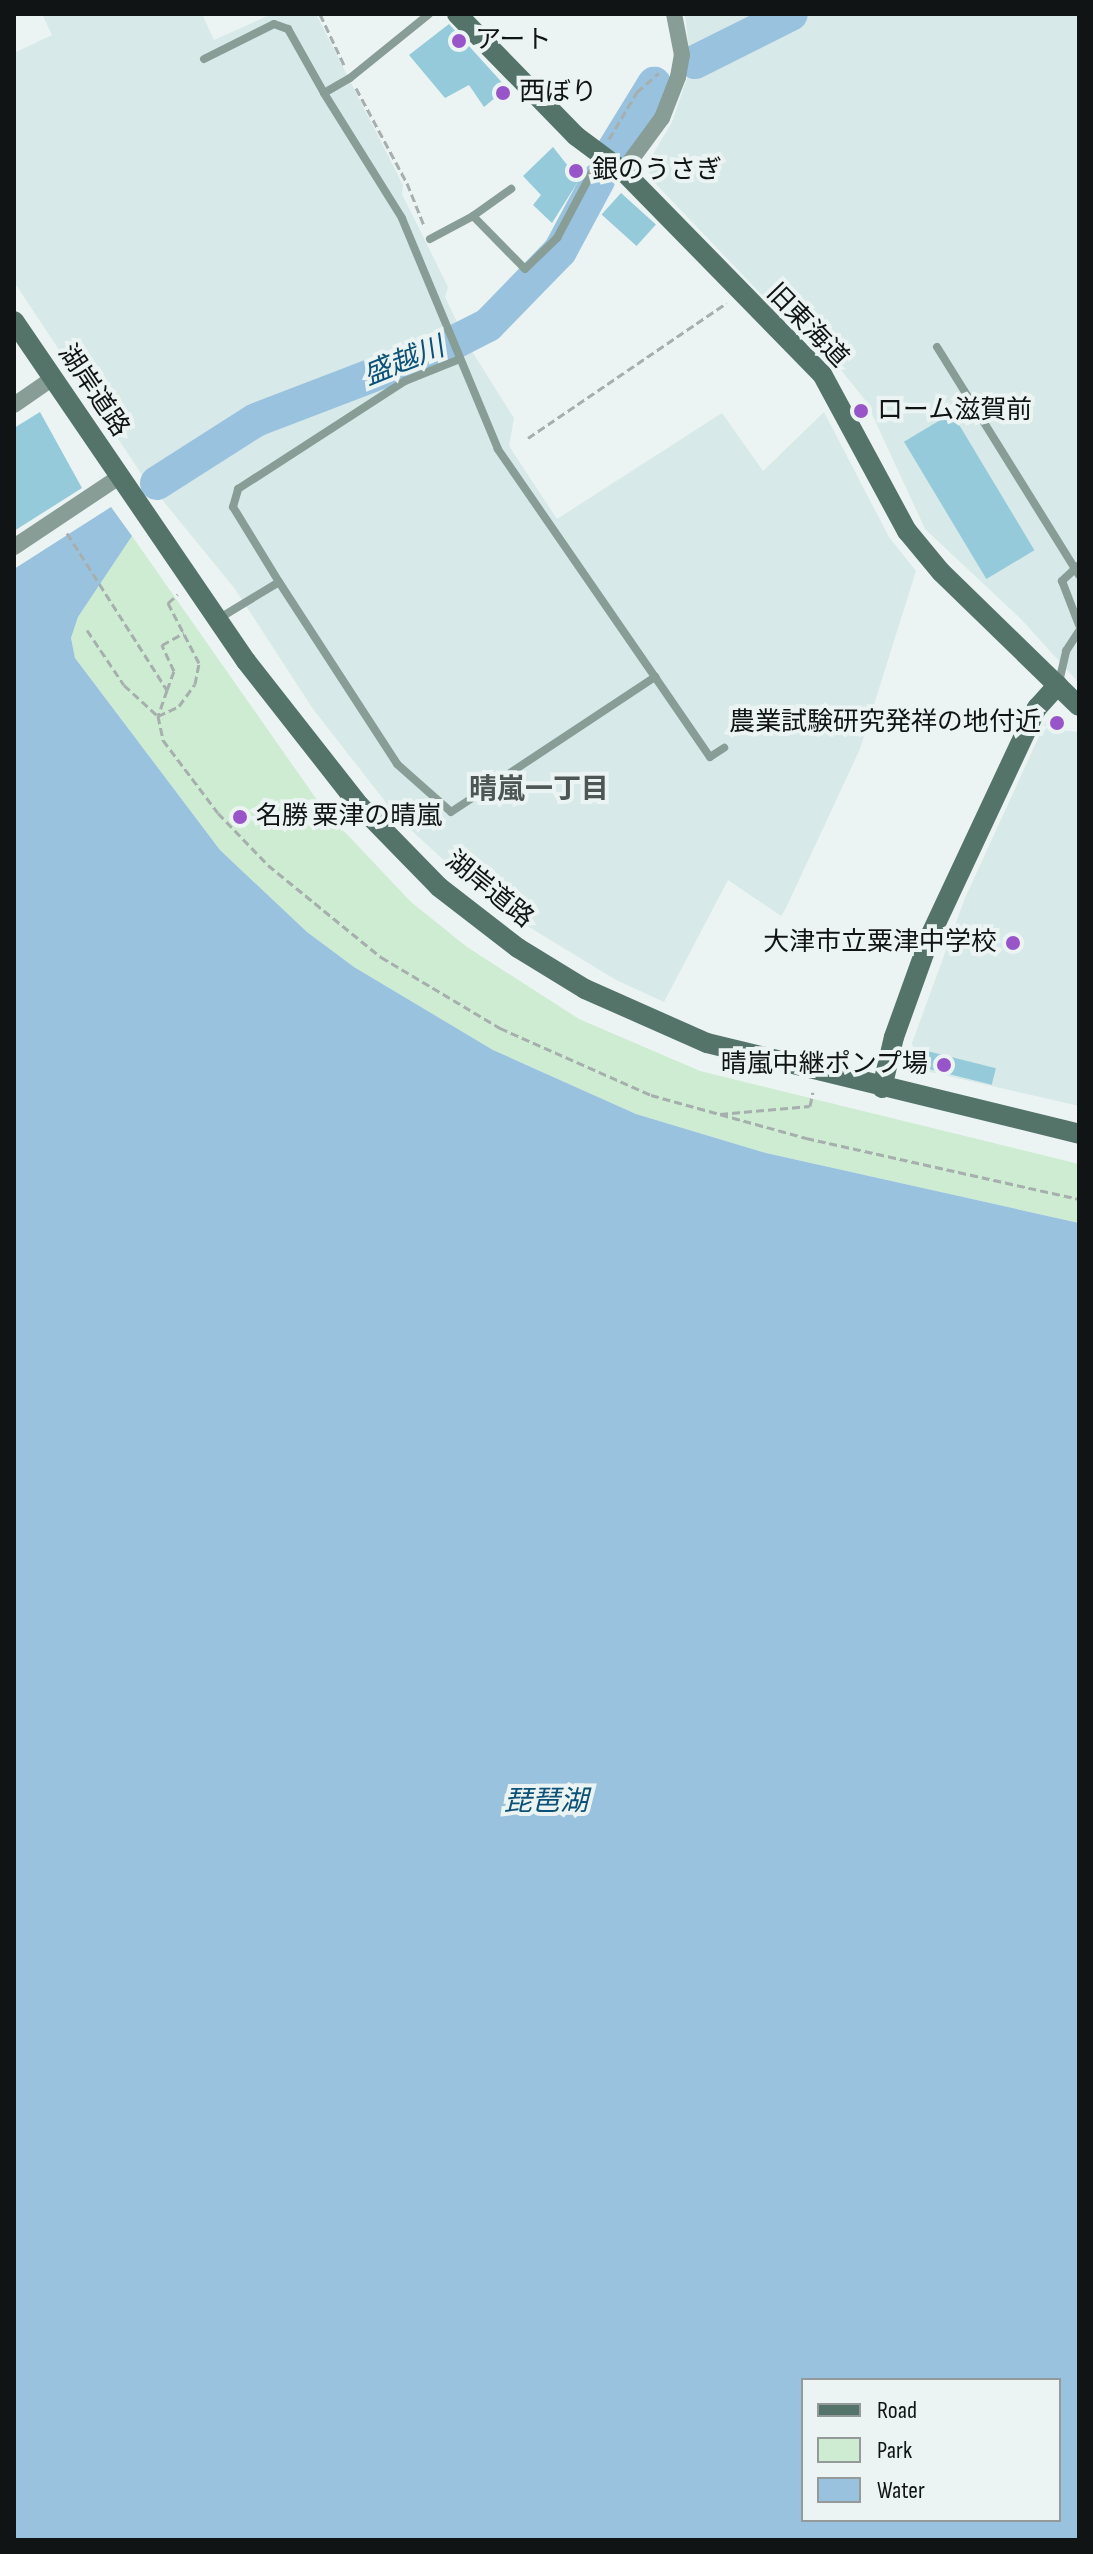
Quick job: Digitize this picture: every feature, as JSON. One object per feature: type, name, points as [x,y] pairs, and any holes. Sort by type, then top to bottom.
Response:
[{"type":"main road","name":"旧東海道","points":[[457,14],[603,151],[828,383],[907,531],[926,555],[1079,706]]},
{"type":"main road","name":"湖岸道路","points":[[14,321],[217,620],[359,805],[439,887],[518,948],[585,989],[707,1043],[1079,1134]]},
{"type":"main road","points":[[882,1088],[894,1037],[931,934],[1037,708],[1058,685]]},
{"type":"street","points":[[623,171],[662,118],[678,77],[682,55],[674,14]]},
{"type":"street","points":[[14,405],[53,378]]},
{"type":"street","points":[[14,547],[119,477]]},
{"type":"lane","points":[[324,93],[350,78],[429,14]]},
{"type":"lane","points":[[204,59],[274,24],[288,29],[402,218],[498,449],[710,757],[724,748]]},
{"type":"lane","points":[[473,216],[525,269],[557,238],[603,151]]},
{"type":"lane","points":[[430,239],[473,216],[511,189]]},
{"type":"lane","points":[[937,347],[1077,569],[1062,581],[1079,625]]},
{"type":"lane","points":[[459,357],[405,381],[238,489],[233,507],[397,764],[451,812],[655,677]]},
{"type":"lane","points":[[217,620],[279,582]]},
{"type":"lane","points":[[1058,685],[1066,651],[1079,631]]},
{"type":"path","points":[[320,14],[350,78],[407,183],[430,239]]},
{"type":"path","points":[[603,151],[637,92],[655,74],[667,72]]},
{"type":"path","points":[[528,438],[740,294]]},
{"type":"path","points":[[65,530],[167,690]]},
{"type":"path","points":[[158,716],[179,706],[195,684],[199,663],[168,603],[178,594]]},
{"type":"path","points":[[87,630],[124,685],[158,716]]},
{"type":"path","points":[[184,633],[162,645],[174,671],[158,716],[163,740],[218,813],[290,885],[381,957],[548,1051],[651,1095],[716,1115],[1079,1199]]},
{"type":"path","points":[[716,1115],[810,1106],[813,1092]]},
{"type":"shaded area","points":[[42,14],[202,14],[214,40],[272,14],[316,14],[403,185],[402,194],[448,287],[445,297],[468,345],[514,418],[509,446],[557,519],[722,413],[763,471],[824,412],[889,537],[916,571],[860,749],[786,908],[781,916],[728,880],[664,1002],[616,980],[516,919],[475,889],[398,818],[313,709],[235,589],[142,475],[14,282],[14,53],[52,35]]},
{"type":"shaded area","points":[[685,14],[1079,14],[1079,683],[1020,618],[925,529],[866,401],[824,349],[760,293],[649,177],[649,161],[672,122],[691,66]]},
{"type":"shaded area","name":"大津市立粟津中学校","points":[[1051,720],[1052,729],[1079,732],[1079,1106],[917,1069],[912,1043],[965,898],[1046,721]]},
{"type":"green space","points":[[132,536],[324,810],[411,902],[467,947],[579,1019],[700,1071],[1079,1164],[1079,1223],[766,1153],[636,1114],[493,1050],[354,967],[307,932],[220,850],[75,658],[71,638],[78,617]]},
{"type":"water","name":"琵琶湖","points":[[111,507],[132,536],[78,617],[71,638],[75,658],[220,850],[307,932],[354,967],[493,1050],[636,1114],[766,1153],[1079,1223],[1079,2540],[14,2540],[14,569]]},
{"type":"building","points":[[449,24],[507,88],[484,107],[469,85],[445,98],[409,55]]},
{"type":"building","points":[[553,147],[579,180],[552,223],[533,205],[541,195],[523,176]]},
{"type":"building","points":[[621,193],[656,224],[637,246],[602,215]]},
{"type":"building","points":[[40,412],[82,488],[14,531],[14,428]]},
{"type":"building","points":[[952,413],[1034,550],[986,579],[904,442]]},
{"type":"building","points":[[927,1051],[996,1068],[992,1085],[923,1067]]},
{"type":"waterway","name":"盛越川","points":[[695,62],[791,14]]},
{"type":"waterway","name":"盛越川","points":[[613,151],[654,84]]},
{"type":"waterway","name":"盛越川","points":[[157,483],[256,420],[441,349],[488,325],[560,251],[598,180]]},
{"type":"place","name":"アート","points":[[459,41]]},
{"type":"place","name":"西ぼり","points":[[503,93]]},
{"type":"place","name":"銀のうさぎ","points":[[576,171]]},
{"type":"place","name":"ローム滋賀前","points":[[861,411]]},
{"type":"place","name":"農業試験研究発祥の地付近","points":[[1057,723]]},
{"type":"place","name":"名勝 粟津の晴嵐","points":[[240,817]]},
{"type":"place","name":"大津市立粟津中学校","points":[[1013,943]]},
{"type":"place","name":"晴嵐中継ポンプ場","points":[[944,1065]]},
{"type":"district","name":"晴嵐一丁目","points":[[539,790]]}]
